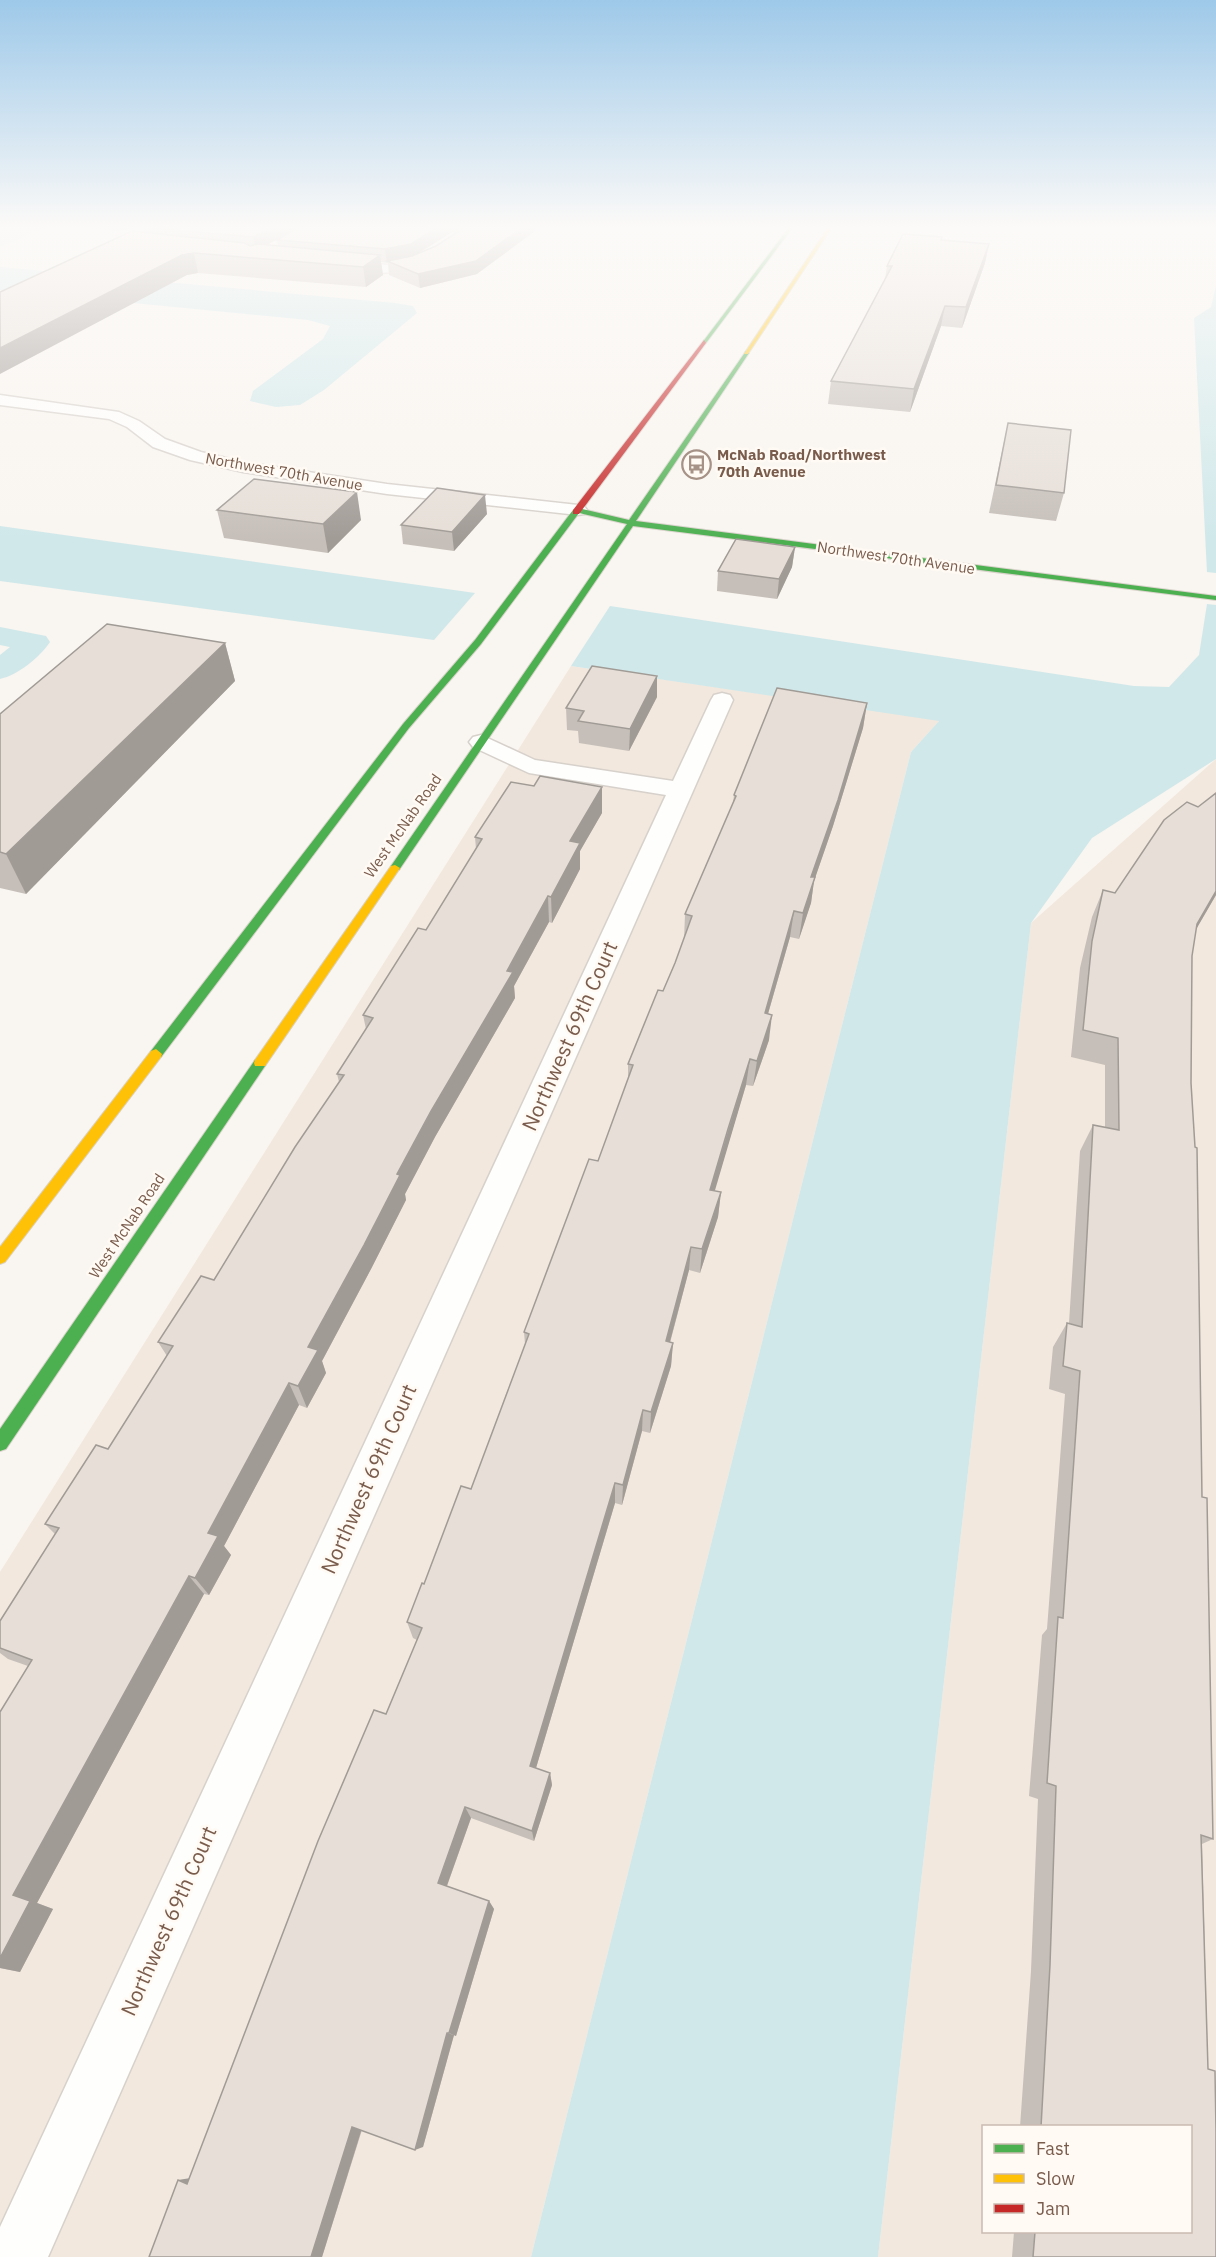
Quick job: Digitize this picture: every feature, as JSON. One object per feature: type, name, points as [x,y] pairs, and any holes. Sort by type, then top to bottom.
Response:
[{"type":"main road","points":[[0,1258],[406,726],[478,642],[713,331]]},
{"type":"main road","name":"West McNab Road","points":[[0,1443],[534,668],[760,331]]},
{"type":"main road","name":"Northwest 70th Avenue","points":[[578,510],[639,509],[658,512]]},
{"type":"main road","name":"Northwest 70th Avenue","points":[[578,510],[631,523],[1216,598]]},
{"type":"main road","points":[[1108,570],[1216,584]]},
{"type":"street","name":"Northwest 70th Avenue","points":[[0,400],[113,415],[133,424],[159,443],[196,456],[243,467],[387,489],[578,510]]},
{"type":"street","name":"Northwest 69th Court","points":[[17,2257],[722,700]]},
{"type":"street","points":[[481,742],[529,766],[681,790]]},
{"type":"shaded area","points":[[571,666],[940,720],[911,752],[531,2257],[0,2257],[0,1572]]},
{"type":"shaded area","points":[[1216,759],[1216,2257],[878,2257],[1031,923]]},
{"type":"water","points":[[327,331],[395,331],[324,390],[300,405],[276,407],[250,401],[253,391],[323,339]]},
{"type":"water","points":[[1195,331],[1216,331],[1216,573],[1207,572]]},
{"type":"water","points":[[0,526],[475,593],[434,640],[0,581]]},
{"type":"water","points":[[1207,604],[1216,605],[1216,759],[1092,838],[1031,923],[878,2257],[531,2257],[911,752],[939,721],[571,666],[610,606],[1134,686],[1169,687],[1199,655]]},
{"type":"building","points":[[0,331],[33,331],[0,348]]},
{"type":"building","points":[[857,331],[936,331],[914,389],[831,381]]},
{"type":"building","points":[[1008,423],[1071,430],[1064,493],[996,485]]},
{"type":"building","points":[[254,479],[357,492],[323,524],[217,510]]},
{"type":"building","points":[[437,488],[485,495],[452,532],[401,525]]},
{"type":"building","points":[[736,539],[795,547],[779,579],[718,571]]},
{"type":"building","points":[[107,624],[225,643],[6,854],[0,852],[0,714]]},
{"type":"building","points":[[592,666],[657,676],[630,729],[578,721],[584,711],[566,708]]},
{"type":"building","points":[[777,688],[867,703],[838,800],[811,877],[815,877],[803,913],[794,911],[765,1013],[772,1015],[757,1061],[750,1059],[728,1129],[710,1190],[721,1192],[702,1249],[691,1247],[666,1341],[673,1343],[651,1412],[643,1410],[623,1485],[615,1483],[530,1766],[550,1773],[532,1831],[465,1807],[438,1883],[489,1901],[449,2033],[447,2033],[415,2150],[352,2127],[311,2257],[149,2257],[178,2180],[187,2184],[318,1841],[374,1710],[386,1714],[422,1628],[407,1622],[461,1486],[471,1489],[529,1334],[524,1332],[589,1159],[598,1161],[633,1065],[628,1064],[658,990],[663,991],[675,963],[692,916],[685,914],[736,796],[734,795]]},
{"type":"building","points":[[540,776],[602,787],[570,841],[580,843],[507,971],[513,972],[431,1111],[397,1174],[400,1175],[308,1347],[318,1350],[298,1386],[289,1383],[208,1533],[218,1536],[195,1578],[189,1576],[13,1895],[30,1901],[0,1958],[0,1712],[32,1660],[0,1648],[0,1621],[59,1528],[45,1524],[96,1445],[108,1449],[173,1346],[158,1342],[201,1276],[214,1280],[295,1147],[344,1075],[337,1074],[373,1018],[363,1015],[418,928],[426,930],[482,839],[475,837],[511,782],[534,786]]},
{"type":"building","points":[[1216,793],[1216,891],[1197,924],[1192,956],[1191,1083],[1195,1147],[1197,1148],[1202,1497],[1207,1498],[1213,1839],[1201,1835],[1208,2069],[1215,2071],[1216,2257],[1033,2257],[1035,2233],[1192,2233],[1192,2125],[1041,2125],[1050,1965],[1056,1786],[1047,1783],[1058,1617],[1063,1618],[1080,1371],[1063,1366],[1067,1323],[1082,1327],[1093,1125],[1119,1130],[1118,1038],[1083,1030],[1092,941],[1103,890],[1115,893],[1164,820],[1187,802],[1198,807]]},
{"type":"waterway","points":[[0,636],[35,642],[0,670]]},
{"type":"traffic: fast","points":[[704,342],[712,331]]},
{"type":"traffic: fast","points":[[395,868],[746,353]]},
{"type":"traffic: fast","points":[[578,510],[631,523],[1216,598]]},
{"type":"traffic: fast","points":[[156,1054],[406,726],[478,642],[576,512]]},
{"type":"traffic: fast","points":[[0,1443],[260,1063]]},
{"type":"traffic: slow","points":[[746,353],[761,331]]},
{"type":"traffic: slow","points":[[260,1063],[395,868]]},
{"type":"traffic: slow","points":[[0,1258],[156,1054]]},
{"type":"traffic: jam","points":[[576,512],[704,342]]},
{"type":"place","name":"McNab Road/Northwest 70th Avenue","points":[[696,464]]}]
